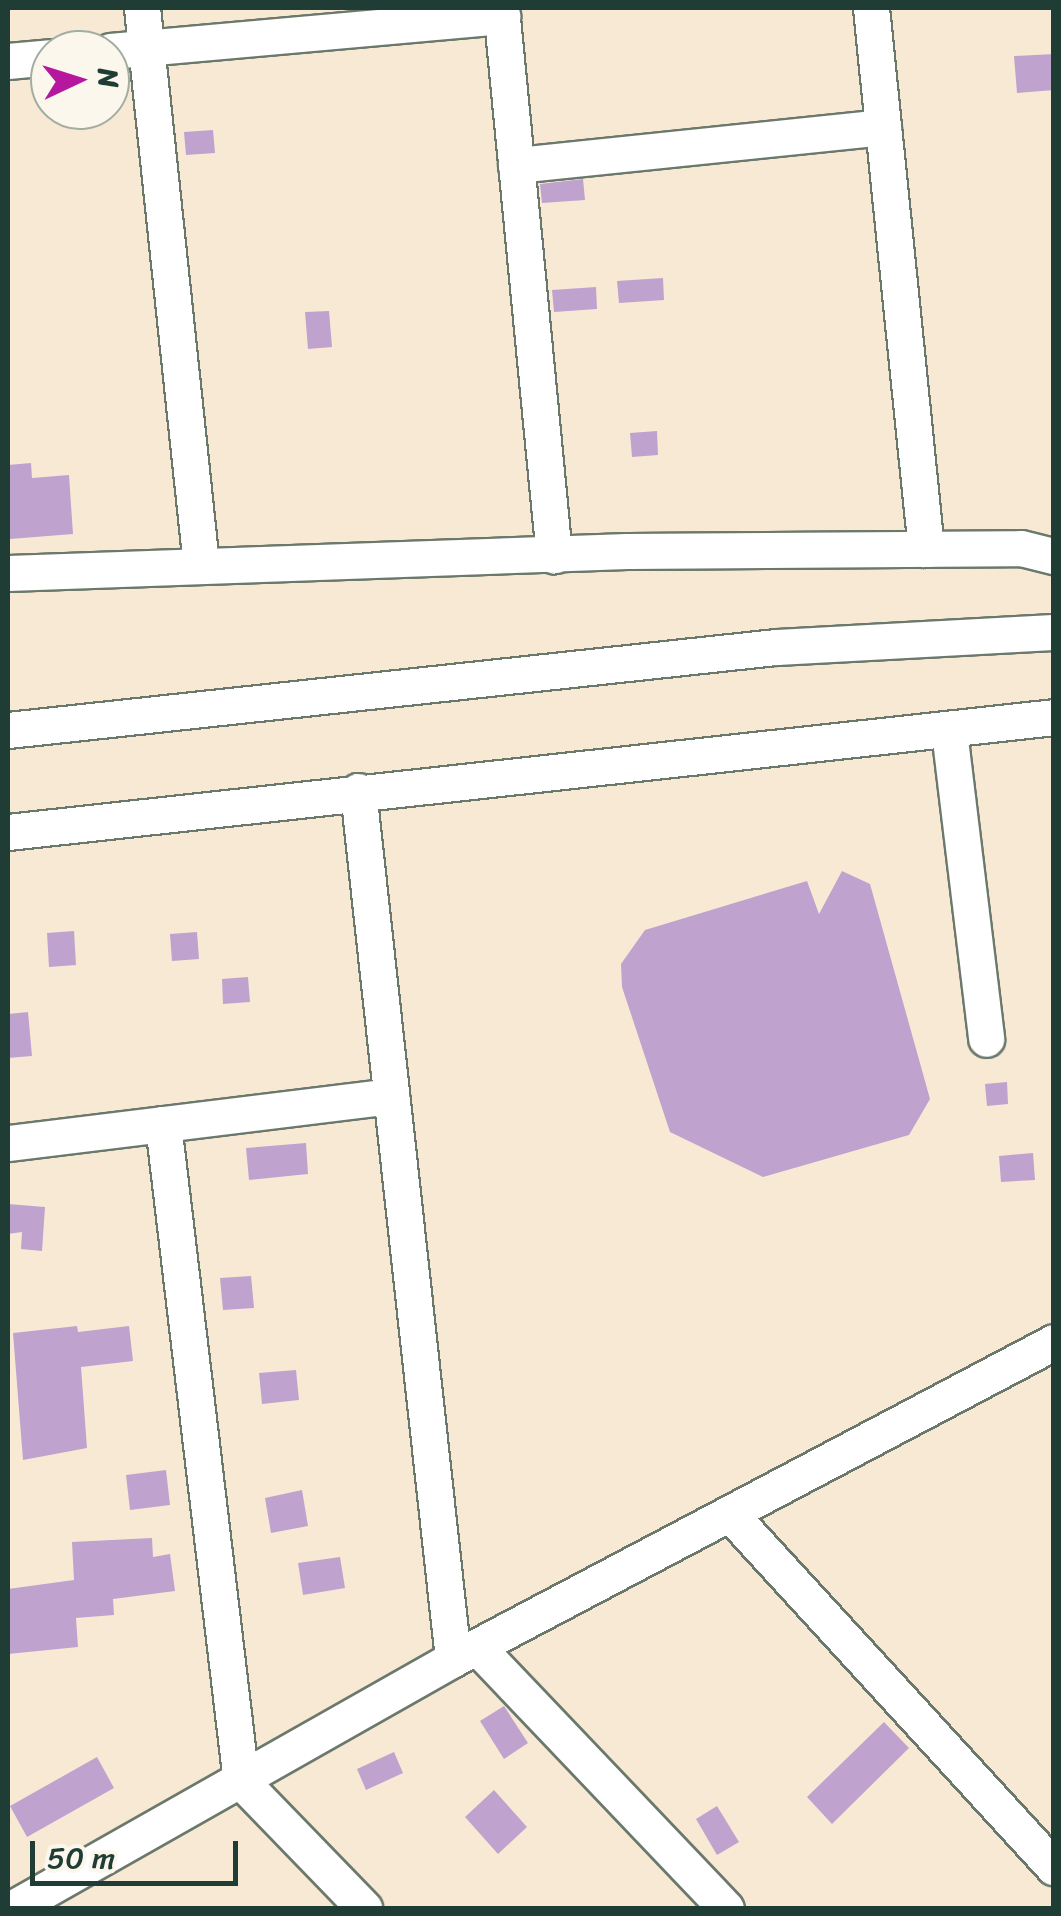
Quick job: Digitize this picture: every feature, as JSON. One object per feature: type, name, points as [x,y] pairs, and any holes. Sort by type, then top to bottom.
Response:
[{"type":"street","points":[[142,8],[200,565]]},
{"type":"street","points":[[872,8],[926,548]]},
{"type":"street","points":[[130,50],[502,12],[554,555]]},
{"type":"street","points":[[516,165],[884,127]]},
{"type":"street","points":[[8,572],[926,548],[1020,548],[1054,556]]},
{"type":"street","points":[[8,730],[776,647],[1054,632]]},
{"type":"street","points":[[8,832],[358,791],[949,731],[1054,716]]},
{"type":"street","points":[[949,731],[986,1039]]},
{"type":"street","points":[[358,791],[391,1096],[466,1654],[726,1908]]},
{"type":"street","points":[[8,1143],[391,1096]]},
{"type":"street","points":[[163,1124],[241,1780],[364,1908]]},
{"type":"street","points":[[13,1908],[466,1654],[1054,1342]]},
{"type":"street","points":[[732,1515],[1054,1867]]},
{"type":"building","points":[[1054,54],[1054,90],[1017,93],[1014,56]]},
{"type":"building","points":[[213,130],[215,153],[186,155],[184,132]]},
{"type":"building","points":[[583,179],[585,200],[542,203],[540,184]]},
{"type":"building","points":[[663,278],[664,300],[619,303],[617,281]]},
{"type":"building","points":[[596,287],[597,309],[554,312],[552,290]]},
{"type":"building","points":[[329,311],[332,347],[308,349],[305,312]]},
{"type":"building","points":[[657,431],[658,455],[632,457],[630,433]]},
{"type":"building","points":[[31,463],[32,478],[69,475],[73,534],[10,539],[8,465]]},
{"type":"building","points":[[842,871],[870,884],[930,1099],[909,1135],[763,1177],[670,1132],[622,987],[621,964],[645,930],[807,881],[819,914]]},
{"type":"building","points":[[74,931],[76,965],[49,967],[47,933]]},
{"type":"building","points":[[197,932],[199,959],[172,961],[170,934]]},
{"type":"building","points":[[248,977],[250,1002],[223,1004],[222,979]]},
{"type":"building","points":[[28,1012],[32,1056],[8,1058],[8,1014]]},
{"type":"building","points":[[1007,1082],[1008,1104],[987,1106],[985,1084]]},
{"type":"building","points":[[306,1143],[308,1174],[249,1180],[246,1148]]},
{"type":"building","points":[[1033,1153],[1035,1180],[1001,1182],[999,1156]]},
{"type":"building","points":[[8,1204],[45,1207],[42,1251],[21,1249],[22,1232],[8,1234]]},
{"type":"building","points":[[251,1276],[254,1308],[223,1310],[220,1278]]},
{"type":"building","points":[[77,1326],[78,1332],[129,1326],[133,1361],[81,1367],[87,1448],[23,1460],[13,1333]]},
{"type":"building","points":[[296,1370],[299,1400],[262,1404],[259,1373]]},
{"type":"building","points":[[166,1470],[170,1505],[130,1510],[126,1475]]},
{"type":"building","points":[[302,1490],[308,1526],[271,1533],[265,1498]]},
{"type":"building","points":[[152,1538],[153,1557],[170,1554],[175,1591],[113,1599],[114,1615],[76,1618],[78,1647],[8,1654],[8,1589],[74,1580],[72,1542]]},
{"type":"building","points":[[340,1557],[345,1588],[303,1595],[298,1563]]},
{"type":"building","points":[[504,1706],[528,1743],[504,1759],[480,1721]]},
{"type":"building","points":[[884,1722],[909,1748],[832,1824],[807,1797]]},
{"type":"building","points":[[394,1752],[403,1773],[366,1790],[357,1769]]},
{"type":"building","points":[[97,1757],[114,1788],[27,1837],[10,1806]]},
{"type":"building","points":[[494,1790],[527,1827],[498,1854],[465,1817]]},
{"type":"building","points":[[717,1806],[739,1842],[717,1855],[696,1819]]}]
